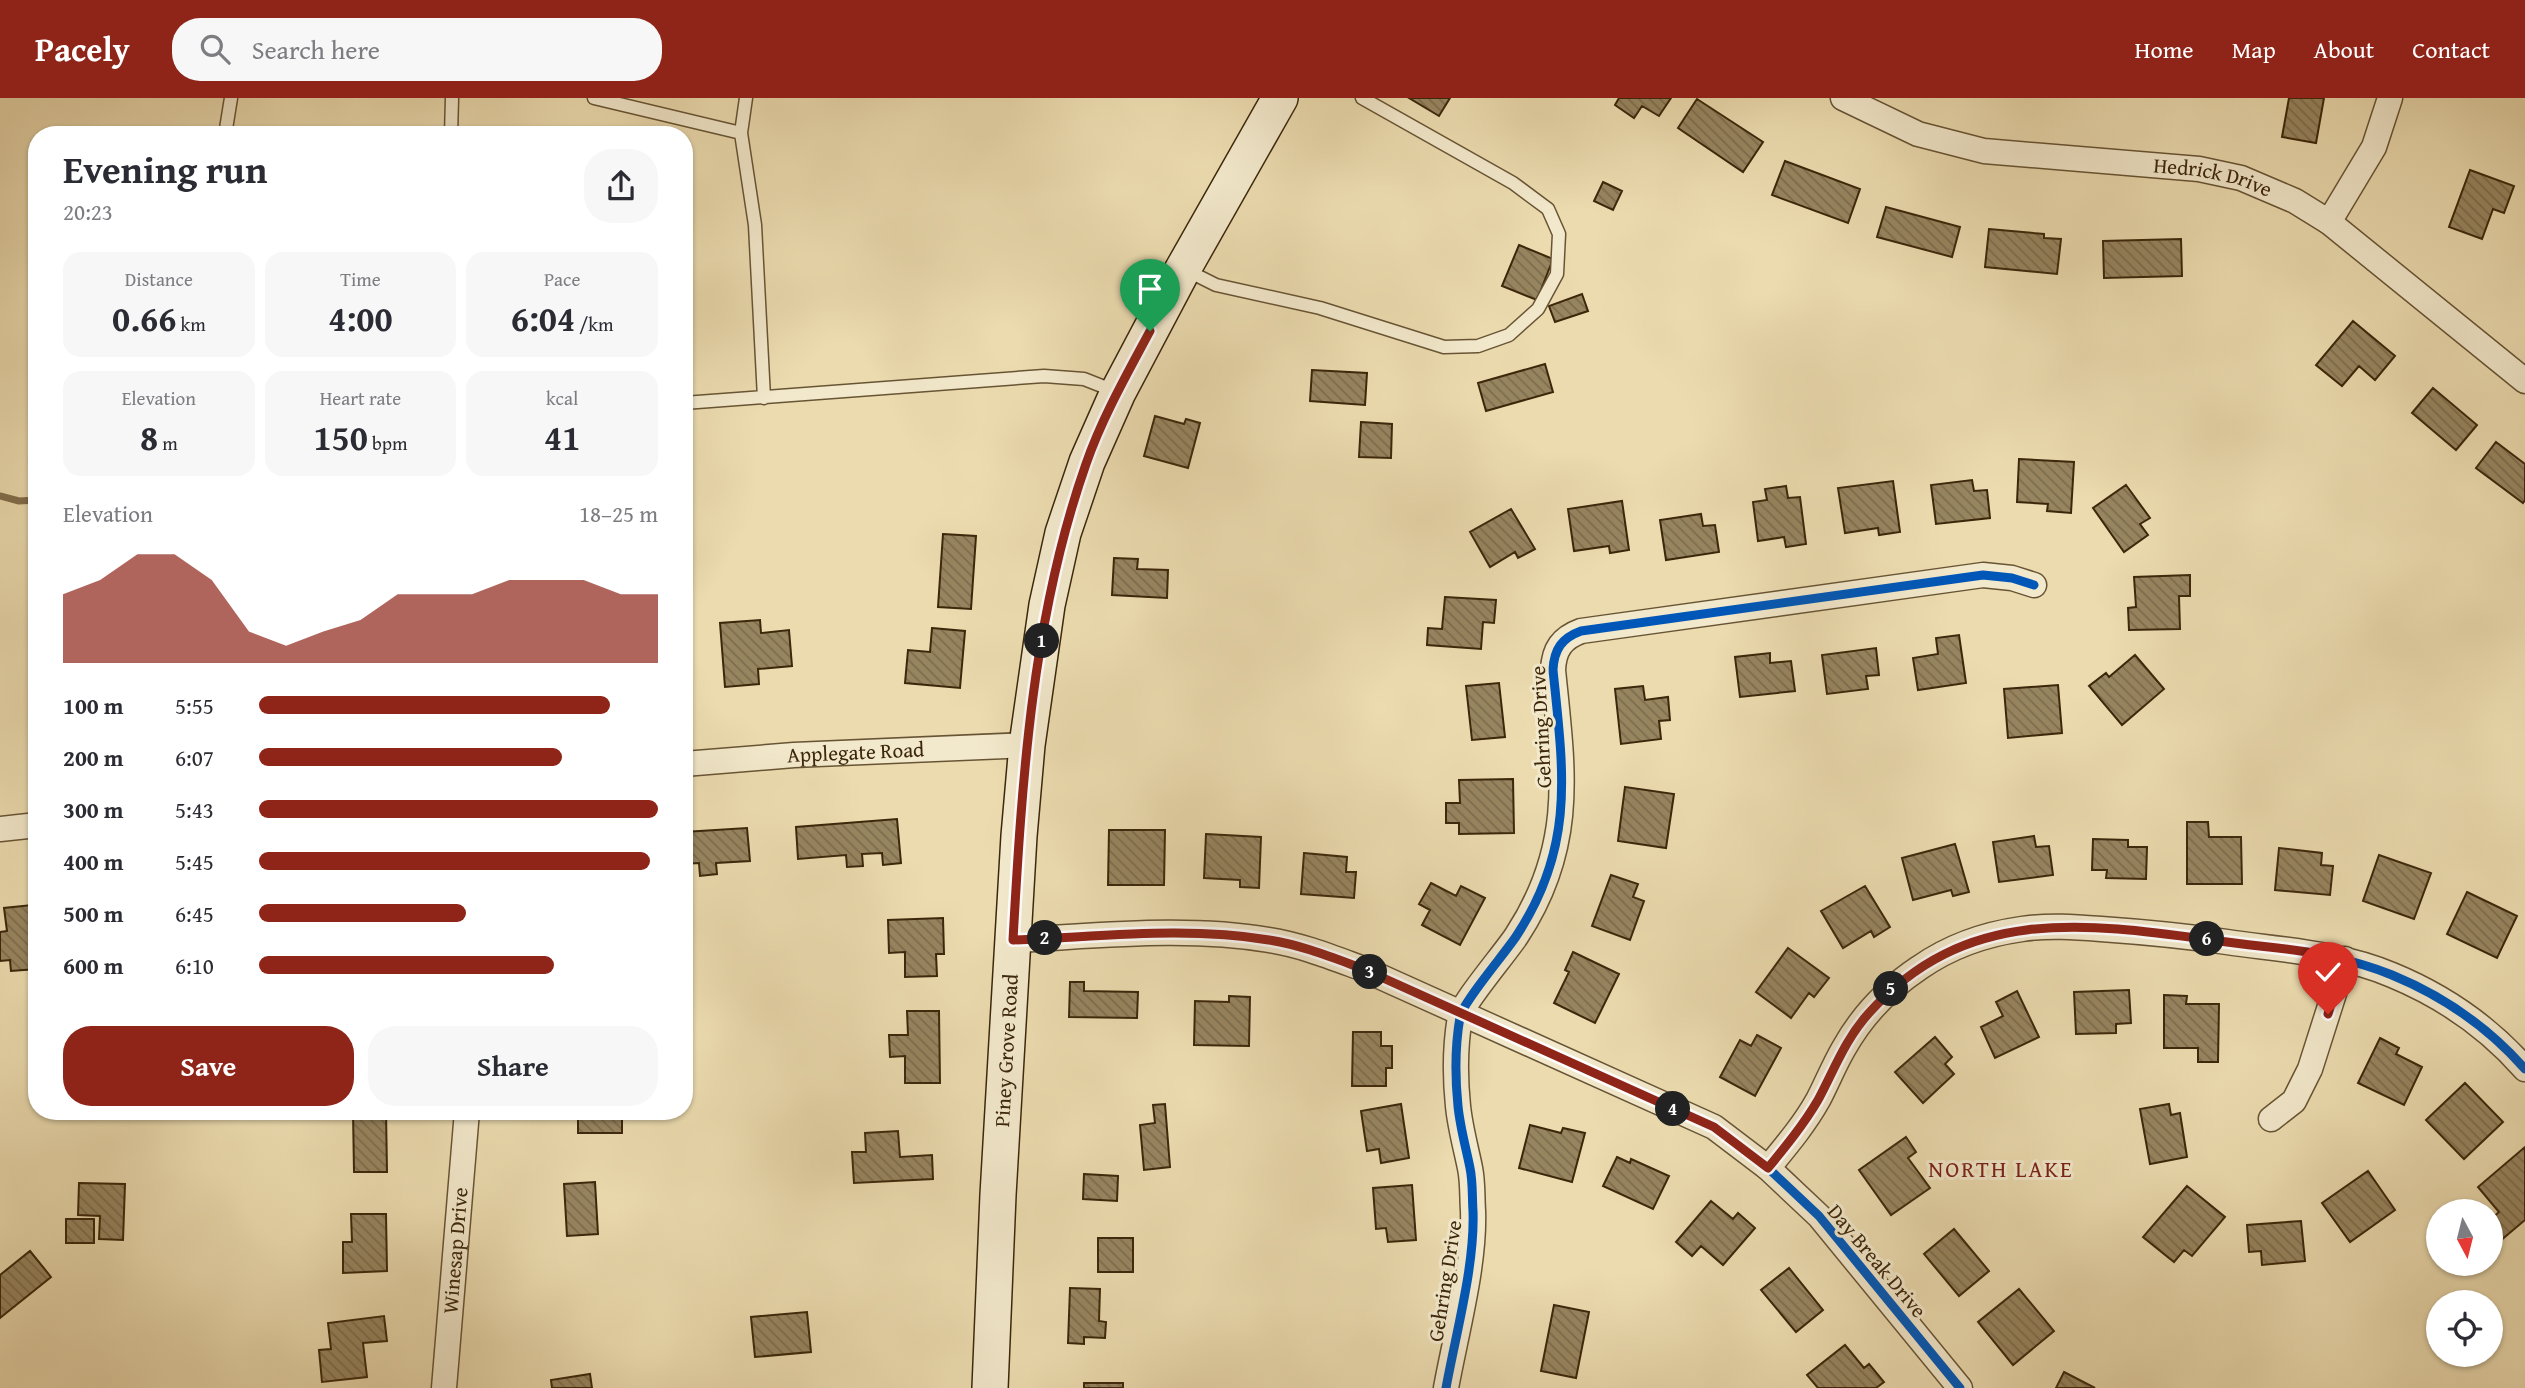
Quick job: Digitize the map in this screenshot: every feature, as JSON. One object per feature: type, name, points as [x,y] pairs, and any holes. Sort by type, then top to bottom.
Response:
[{"type":"main road","name":"Piney Grove Road","points":[[990,1388],[998,1195],[1027,745],[1047,605],[1063,533],[1087,462],[1118,392],[1183,269],[1280,98]]},
{"type":"street","name":"Hedrick Drive","points":[[1843,98],[1918,134],[1984,151],[2199,169],[2241,178],[2295,201],[2329,222],[2525,381]]},
{"type":"street","points":[[2329,222],[2374,147],[2390,98]]},
{"type":"street","name":"Gehring Drive","points":[[1446,1388],[1468,1266],[1473,1214],[1471,1172],[1458,1109],[1456,1084],[1460,1013],[1528,918],[1555,850],[1562,811],[1564,772],[1553,658],[1558,646],[1569,635],[1581,631],[1983,575],[2012,578],[2034,585]]},
{"type":"street","name":"Applegate Road","points":[[693,763],[794,755],[1027,745]]},
{"type":"street","points":[[0,829],[28,826]]},
{"type":"street","points":[[1768,1168],[1817,1101],[1844,1046],[1890,990],[1920,967],[1949,950],[1985,937],[2022,929],[2073,927],[2161,933],[2345,959],[2392,975],[2435,996],[2476,1022],[2525,1069]]},
{"type":"street","name":"Day Break Drive","points":[[1013,940],[1168,934],[1231,935],[1272,940],[1323,953],[1714,1127],[1768,1168],[1819,1216],[1959,1388]]},
{"type":"street","points":[[2271,1119],[2294,1101],[2310,1069],[2345,959]]},
{"type":"street","name":"Winesap Drive","points":[[444,1388],[466,1120]]},
{"type":"lane","points":[[226,126],[231,98]]},
{"type":"lane","points":[[451,126],[452,98]]},
{"type":"lane","points":[[594,98],[741,133]]},
{"type":"lane","points":[[746,98],[741,133],[755,225],[764,398]]},
{"type":"lane","points":[[1183,269],[1216,285],[1320,308],[1444,347],[1478,346],[1509,335],[1538,309],[1557,274],[1559,233],[1548,209],[1513,183],[1362,98]]},
{"type":"lane","points":[[693,402],[1044,376],[1084,379],[1118,392]]},
{"type":"building","points":[[1409,98],[1450,98],[1439,116]]},
{"type":"building","points":[[1619,98],[1671,98],[1659,116],[1642,106],[1634,118],[1615,105]]},
{"type":"building","points":[[2289,98],[2324,98],[2316,143],[2282,137]]},
{"type":"building","points":[[1697,99],[1763,142],[1743,172],[1678,128]]},
{"type":"building","points":[[1785,161],[1860,189],[1848,223],[1772,195]]},
{"type":"building","points":[[2470,170],[2514,186],[2504,213],[2493,209],[2482,239],[2449,227]]},
{"type":"building","points":[[1603,182],[1622,191],[1613,210],[1594,201]]},
{"type":"building","points":[[1886,207],[1960,227],[1952,257],[1877,237]]},
{"type":"building","points":[[1989,229],[2044,234],[2044,238],[2061,239],[2057,274],[1985,267]]},
{"type":"building","points":[[2181,239],[2182,276],[2104,278],[2103,241]]},
{"type":"building","points":[[1519,245],[1553,259],[1537,300],[1502,286]]},
{"type":"building","points":[[1582,294],[1588,311],[1555,322],[1549,306]]},
{"type":"building","points":[[2353,321],[2395,356],[2375,380],[2359,366],[2342,386],[2316,365]]},
{"type":"building","points":[[1545,364],[1553,392],[1486,411],[1478,383]]},
{"type":"building","points":[[1312,370],[1367,373],[1365,405],[1310,401]]},
{"type":"building","points":[[2433,388],[2477,425],[2456,450],[2412,413]]},
{"type":"building","points":[[1155,416],[1184,424],[1186,419],[1200,423],[1188,468],[1144,456]]},
{"type":"building","points":[[1361,422],[1392,424],[1391,458],[1359,457]]},
{"type":"building","points":[[2496,442],[2525,464],[2523,503],[2476,468]]},
{"type":"building","points":[[2019,459],[2074,462],[2071,513],[2047,511],[2048,504],[2017,502]]},
{"type":"building","points":[[1972,480],[1974,491],[1987,490],[1990,518],[1936,524],[1931,485]]},
{"type":"building","points":[[1893,481],[1900,532],[1879,535],[1878,528],[1845,533],[1838,488]]},
{"type":"building","points":[[2126,485],[2150,518],[2140,524],[2148,535],[2124,552],[2093,508]]},
{"type":"building","points":[[1786,486],[1788,498],[1800,497],[1806,544],[1786,547],[1784,537],[1758,541],[1753,502],[1767,500],[1765,489]]},
{"type":"building","points":[[1622,501],[1629,550],[1610,553],[1609,546],[1574,551],[1568,509]]},
{"type":"building","points":[[1511,509],[1535,549],[1518,558],[1515,552],[1490,567],[1470,532]]},
{"type":"building","points":[[1701,514],[1703,526],[1715,525],[1719,552],[1666,560],[1660,520]]},
{"type":"building","points":[[943,534],[976,536],[971,609],[938,607]]},
{"type":"building","points":[[1114,558],[1138,559],[1137,569],[1168,570],[1167,598],[1112,595]]},
{"type":"building","points":[[2190,575],[2190,596],[2179,596],[2180,629],[2129,630],[2128,608],[2136,607],[2134,577]]},
{"type":"building","points":[[1445,597],[1496,600],[1494,623],[1483,622],[1481,649],[1427,645],[1428,628],[1442,629]]},
{"type":"building","points":[[760,620],[761,633],[789,630],[792,666],[758,669],[759,684],[725,687],[720,623]]},
{"type":"building","points":[[932,628],[965,631],[960,688],[905,683],[908,650],[930,652]]},
{"type":"building","points":[[1959,635],[1966,683],[1918,690],[1913,658],[1938,654],[1936,638]]},
{"type":"building","points":[[1876,648],[1879,675],[1866,676],[1868,689],[1827,694],[1822,655]]},
{"type":"building","points":[[1770,653],[1770,663],[1791,661],[1795,691],[1740,697],[1735,657]]},
{"type":"building","points":[[2135,655],[2164,689],[2122,725],[2089,686],[2106,673],[2109,677]]},
{"type":"building","points":[[1499,683],[1505,737],[1472,740],[1466,686]]},
{"type":"building","points":[[2058,685],[2062,733],[2008,738],[2004,689]]},
{"type":"building","points":[[1643,686],[1645,700],[1668,697],[1670,720],[1659,721],[1661,739],[1621,744],[1615,689]]},
{"type":"building","points":[[1513,779],[1514,833],[1459,834],[1459,823],[1446,823],[1446,803],[1460,803],[1459,780]]},
{"type":"building","points":[[1625,787],[1674,794],[1666,848],[1618,841]]},
{"type":"building","points":[[897,819],[901,863],[883,865],[882,853],[862,854],[863,866],[847,867],[846,855],[798,859],[796,827]]},
{"type":"building","points":[[2187,822],[2208,822],[2209,837],[2241,837],[2242,884],[2187,884]]},
{"type":"building","points":[[747,828],[750,861],[716,863],[717,874],[700,876],[699,863],[693,863],[693,831]]},
{"type":"building","points":[[1109,830],[1165,830],[1164,885],[1108,885]]},
{"type":"building","points":[[1206,834],[1261,837],[1259,888],[1240,887],[1240,880],[1204,878]]},
{"type":"building","points":[[2034,836],[2036,847],[2049,846],[2053,875],[1999,882],[1993,842]]},
{"type":"building","points":[[2093,839],[2128,840],[2128,847],[2147,847],[2146,879],[2106,878],[2107,870],[2092,870]]},
{"type":"building","points":[[1955,844],[1969,892],[1953,896],[1951,890],[1913,900],[1902,858]]},
{"type":"building","points":[[2279,848],[2322,853],[2321,865],[2333,866],[2330,895],[2275,890]]},
{"type":"building","points":[[1304,853],[1347,857],[1346,872],[1356,872],[1354,898],[1301,894]]},
{"type":"building","points":[[2379,855],[2431,873],[2414,919],[2363,901]]},
{"type":"building","points":[[1611,875],[1638,884],[1633,897],[1644,901],[1630,940],[1592,926]]},
{"type":"building","points":[[1431,883],[1456,896],[1461,886],[1485,898],[1460,945],[1422,925],[1430,910],[1419,904]]},
{"type":"building","points":[[1865,886],[1890,927],[1874,937],[1871,931],[1843,948],[1821,911]]},
{"type":"building","points":[[2467,892],[2517,916],[2497,958],[2447,934]]},
{"type":"building","points":[[28,905],[28,970],[11,971],[10,960],[0,961],[0,932],[7,931],[4,908]]},
{"type":"building","points":[[943,918],[944,954],[936,954],[937,976],[905,977],[905,952],[889,953],[888,920]]},
{"type":"building","points":[[1788,948],[1829,978],[1814,997],[1809,993],[1791,1018],[1756,992]]},
{"type":"building","points":[[1573,952],[1619,974],[1595,1023],[1554,1003],[1569,972],[1565,970]]},
{"type":"building","points":[[1070,982],[1084,982],[1084,991],[1138,992],[1137,1018],[1069,1017]]},
{"type":"building","points":[[2129,990],[2131,1023],[2116,1024],[2116,1033],[2076,1034],[2074,992]]},
{"type":"building","points":[[2017,991],[2039,1037],[1995,1058],[1981,1027],[2003,1016],[1996,1002]]},
{"type":"building","points":[[2164,995],[2187,996],[2186,1004],[2219,1004],[2218,1062],[2198,1062],[2198,1048],[2164,1048]]},
{"type":"building","points":[[1229,996],[1250,997],[1249,1046],[1194,1045],[1195,1001],[1229,1002]]},
{"type":"building","points":[[907,1011],[939,1011],[940,1083],[905,1083],[905,1056],[890,1057],[889,1035],[908,1035]]},
{"type":"building","points":[[1353,1032],[1381,1032],[1381,1046],[1392,1046],[1392,1068],[1386,1068],[1386,1086],[1352,1086]]},
{"type":"building","points":[[1757,1035],[1781,1048],[1755,1096],[1720,1077],[1740,1040],[1751,1046]]},
{"type":"building","points":[[1935,1037],[1952,1057],[1945,1064],[1954,1074],[1923,1103],[1895,1072]]},
{"type":"building","points":[[2380,1038],[2399,1048],[2396,1054],[2422,1067],[2404,1105],[2358,1083]]},
{"type":"building","points":[[2465,1083],[2503,1122],[2464,1159],[2426,1120]]},
{"type":"building","points":[[1165,1104],[1170,1167],[1144,1170],[1140,1125],[1155,1123],[1153,1105]]},
{"type":"building","points":[[1401,1104],[1409,1158],[1381,1163],[1379,1149],[1367,1151],[1361,1111]]},
{"type":"building","points":[[2169,1104],[2171,1115],[2180,1113],[2187,1157],[2150,1164],[2140,1109]]},
{"type":"building","points":[[353,1120],[386,1120],[387,1172],[354,1172]]},
{"type":"building","points":[[578,1120],[622,1120],[622,1133],[578,1133]]},
{"type":"building","points":[[1530,1125],[1561,1133],[1563,1128],[1585,1133],[1572,1182],[1519,1168]]},
{"type":"building","points":[[898,1131],[900,1157],[932,1155],[933,1179],[854,1183],[852,1152],[866,1152],[865,1133]]},
{"type":"building","points":[[1906,1137],[1916,1152],[1908,1158],[1930,1188],[1891,1215],[1859,1170]]},
{"type":"building","points":[[2525,1147],[2525,1220],[2503,1238],[2503,1199],[2488,1199],[2478,1187]]},
{"type":"building","points":[[1617,1157],[1630,1163],[1631,1159],[1669,1176],[1653,1209],[1603,1186]]},
{"type":"building","points":[[2368,1171],[2395,1210],[2350,1242],[2322,1203]]},
{"type":"building","points":[[1084,1174],[1118,1176],[1117,1201],[1083,1199]]},
{"type":"building","points":[[595,1182],[598,1234],[567,1236],[564,1184]]},
{"type":"building","points":[[79,1183],[125,1184],[123,1240],[99,1239],[100,1216],[78,1215]]},
{"type":"building","points":[[1412,1185],[1416,1240],[1388,1242],[1386,1228],[1376,1229],[1373,1188]]},
{"type":"building","points":[[2187,1186],[2225,1217],[2192,1256],[2184,1250],[2174,1262],[2143,1237]]},
{"type":"building","points":[[1711,1201],[1733,1219],[1738,1213],[1755,1228],[1723,1265],[1701,1246],[1692,1256],[1676,1242]]},
{"type":"building","points":[[351,1214],[386,1214],[387,1271],[343,1273],[343,1242],[352,1242]]},
{"type":"building","points":[[66,1219],[94,1219],[94,1243],[66,1243]]},
{"type":"building","points":[[2301,1221],[2305,1261],[2262,1265],[2261,1251],[2249,1252],[2247,1225]]},
{"type":"building","points":[[1954,1229],[1989,1271],[1959,1296],[1924,1254]]},
{"type":"building","points":[[1098,1238],[1133,1238],[1133,1272],[1098,1272]]},
{"type":"building","points":[[30,1251],[51,1277],[0,1318],[0,1275]]},
{"type":"building","points":[[1789,1268],[1823,1310],[1796,1332],[1761,1290]]},
{"type":"building","points":[[1070,1288],[1100,1289],[1099,1321],[1106,1322],[1105,1338],[1084,1337],[1084,1344],[1068,1343]]},
{"type":"building","points":[[2019,1289],[2054,1331],[2013,1365],[1978,1322]]},
{"type":"building","points":[[1554,1305],[1589,1312],[1576,1378],[1541,1371]]},
{"type":"building","points":[[807,1312],[811,1352],[755,1357],[751,1317]]},
{"type":"building","points":[[384,1316],[387,1341],[363,1343],[367,1377],[322,1382],[319,1350],[331,1349],[328,1323]]},
{"type":"building","points":[[1845,1345],[1864,1368],[1869,1364],[1884,1382],[1876,1388],[1818,1388],[1807,1375]]},
{"type":"building","points":[[2064,1372],[2095,1388],[2056,1388]]},
{"type":"building","points":[[590,1374],[592,1388],[552,1388],[551,1380]]},
{"type":"building","points":[[1084,1383],[1123,1383],[1123,1388],[1084,1388]]},
{"type":"waterway","points":[[0,496],[28,500]]},
{"type":"cycle path","points":[[1446,1388],[1468,1276],[1473,1232],[1472,1179],[1460,1122],[1456,1084],[1460,1017],[1468,1001],[1517,935],[1536,902],[1549,870],[1561,806],[1562,774],[1553,670],[1560,645],[1581,631],[1983,575],[2012,578],[2034,585]]},
{"type":"cycle path","points":[[1768,1168],[1813,1109],[1851,1036],[1887,994],[1931,960],[1955,948],[1995,934],[2022,929],[2071,927],[2164,934],[2290,950],[2352,962],[2411,983],[2447,1003],[2481,1027],[2525,1069]]},
{"type":"cycle path","points":[[1013,940],[1174,933],[1238,936],[1293,945],[1361,968],[1714,1127],[1768,1168],[1819,1216],[1960,1388]]},
{"type":"district","name":"NORTH LAKE","points":[[2001,1169]]},
{"type":"route","points":[[1150,331],[1118,392],[1087,462],[1063,533],[1047,605],[1027,745],[1013,940],[1168,934],[1231,935],[1272,940],[1323,953],[1714,1127],[1768,1168],[1817,1101],[1844,1046],[1866,1015],[1890,990],[1920,967],[1949,950],[1985,937],[2022,929],[2061,927],[2161,933],[2337,957],[2345,959],[2328,1014]]}]
